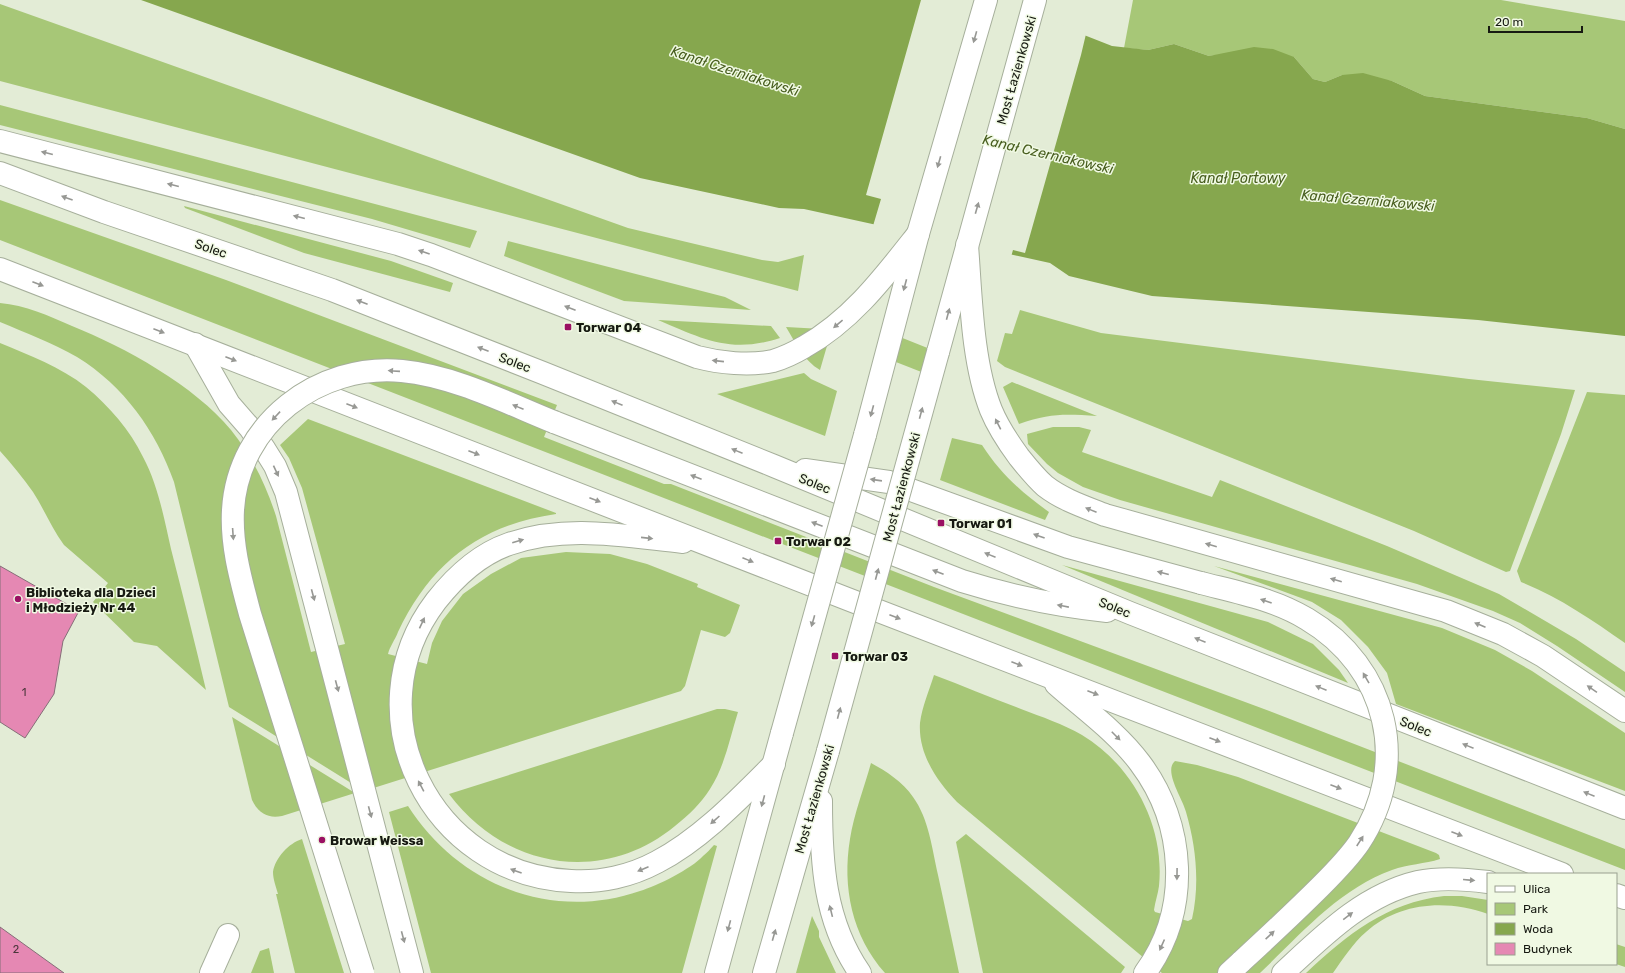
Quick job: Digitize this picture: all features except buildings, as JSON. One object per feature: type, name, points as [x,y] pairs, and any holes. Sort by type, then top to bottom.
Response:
[{"type":"main road","points":[[716,973],[865,435],[918,234],[986,0]]},
{"type":"main road","name":"Most Łazienkowski","points":[[764,973],[821,778],[967,245],[1036,0]]},
{"type":"main road","points":[[0,141],[362,233],[418,250],[697,357],[714,361],[752,363],[773,361],[794,353],[816,340],[836,326],[866,298],[918,234]]},
{"type":"main road","name":"Solec","points":[[0,173],[104,212],[332,290],[774,466],[1130,613],[1625,808]]},
{"type":"main road","points":[[967,245],[980,374],[991,410],[1006,439],[1026,466],[1046,486],[1072,502],[1105,515],[1446,611],[1503,634],[1543,656],[1625,711]]},
{"type":"main road","points":[[0,269],[850,600],[1559,873]]},
{"type":"main road","points":[[195,344],[229,404],[250,428],[275,466],[291,510],[412,973]]},
{"type":"main road","points":[[363,973],[250,614],[239,572],[232,526],[233,509],[239,477],[250,450],[268,425],[286,407],[307,391],[331,380],[364,372],[382,370],[404,371],[443,379],[962,581],[1022,598],[1043,602],[1070,607],[1130,613]]},
{"type":"main road","points":[[774,466],[889,482],[1068,547],[1271,603],[1306,618],[1323,630],[1349,654],[1367,678],[1380,711],[1385,729],[1387,741],[1386,772],[1380,799],[1369,826],[1358,844],[1340,867],[1229,973]]},
{"type":"main road","points":[[712,545],[573,532],[547,534],[508,544],[481,558],[447,586],[426,614],[416,636],[403,678],[401,707],[404,739],[414,771],[431,803],[443,820],[476,850],[509,868],[558,881],[580,882],[603,880],[632,873],[658,862],[677,850],[710,825],[774,764]]},
{"type":"main road","points":[[1044,674],[1111,731],[1139,762],[1156,786],[1170,819],[1175,841],[1178,871],[1177,891],[1168,929],[1160,950],[1146,973]]},
{"type":"main road","points":[[821,778],[821,840],[824,879],[833,918],[845,947],[860,973]]},
{"type":"main road","points":[[1283,973],[1349,914],[1367,902],[1384,894],[1400,887],[1419,882],[1456,878],[1487,882]]},
{"type":"main road","points":[[211,973],[228,935]]},
{"type":"green space","points":[[1133,0],[1501,0],[1625,21],[1625,129],[1587,118],[1425,96],[1392,81],[1342,75],[1325,82],[1313,79],[1294,57],[1225,54],[1209,56],[1174,44],[1148,50],[1124,48]]},
{"type":"green space","points":[[0,4],[628,228],[762,260],[778,262],[804,255],[798,291],[0,81]]},
{"type":"green space","points":[[0,105],[477,231],[470,248],[372,219],[0,125]]},
{"type":"green space","points":[[0,200],[226,280],[557,405],[544,437],[664,484],[671,484],[934,587],[1264,709],[1625,849],[1625,870],[0,240]]},
{"type":"green space","points":[[184,206],[391,261],[453,283],[450,292],[304,253],[185,208]]},
{"type":"green space","points":[[508,241],[725,297],[751,310],[624,301],[504,256]]},
{"type":"green space","points":[[0,303],[19,306],[46,315],[114,345],[158,369],[198,398],[231,430],[252,460],[272,504],[311,652],[345,644],[302,488],[289,458],[280,445],[308,419],[556,513],[529,519],[504,527],[481,538],[461,551],[442,567],[426,586],[411,608],[388,654],[427,664],[432,643],[442,621],[463,594],[491,574],[521,558],[566,552],[610,554],[647,564],[698,584],[697,587],[740,605],[730,633],[725,637],[701,630],[685,686],[681,691],[364,791],[229,707],[174,482],[158,445],[148,428],[124,396],[94,369],[68,352],[0,322]]},
{"type":"green space","points":[[1020,310],[1101,333],[1469,379],[1575,390],[1561,434],[1510,571],[1506,572],[1414,531],[1005,367],[997,361],[1005,333],[1012,334]]},
{"type":"green space","points":[[658,320],[771,326],[780,338],[762,343],[746,345],[717,342],[689,333]]},
{"type":"green space","points":[[786,327],[822,329],[829,339],[820,370],[809,362],[796,345]]},
{"type":"green space","points":[[885,331],[930,349],[924,373],[878,355]]},
{"type":"green space","points":[[0,343],[55,367],[86,387],[103,402],[118,419],[138,447],[153,479],[160,502],[206,690],[157,646],[134,642],[93,602],[108,583],[64,545],[33,492],[0,451]]},
{"type":"green space","points":[[804,373],[811,379],[837,391],[825,436],[717,394]]},
{"type":"green space","points":[[1012,382],[1097,416],[1058,415],[1030,420],[1019,424],[1003,387]]},
{"type":"green space","points":[[1587,392],[1625,395],[1625,643],[1562,602],[1521,582],[1517,571]]},
{"type":"green space","points":[[1053,427],[1079,427],[1091,430],[1082,452],[1212,497],[1220,480],[1387,546],[1499,594],[1576,639],[1625,672],[1625,692],[1520,623],[1493,611],[1417,584],[1120,500],[1083,487],[1058,473],[1028,444],[1027,434]]},
{"type":"green space","points":[[952,438],[982,445],[996,465],[1012,482],[1049,512],[1045,520],[940,480]]},
{"type":"green space","points":[[1062,565],[1268,622],[1313,644],[1339,670],[1348,683]]},
{"type":"green space","points":[[1214,566],[1442,628],[1495,650],[1532,671],[1625,733],[1625,791],[1396,704],[1387,673],[1368,647],[1341,620],[1312,602]]},
{"type":"green space","points":[[934,675],[1067,727],[1082,735],[1100,748],[1116,763],[1142,800],[1151,820],[1157,841],[1160,864],[1159,886],[1154,907],[1155,912],[1188,921],[1192,919],[1196,892],[1196,865],[1192,838],[1184,806],[1172,778],[1171,771],[1175,761],[1197,765],[1238,777],[1436,853],[1439,855],[1440,859],[1404,866],[1392,870],[1373,878],[1355,889],[1321,914],[1260,973],[1162,973],[957,802],[942,785],[930,766],[922,745],[920,734],[922,711]]},
{"type":"green space","points":[[717,709],[738,712],[720,771],[710,789],[694,809],[675,826],[647,845],[617,857],[586,862],[555,860],[525,852],[497,839],[472,819],[449,794]]},
{"type":"green space","points":[[232,717],[355,793],[277,817],[268,816],[260,812],[252,800]]},
{"type":"green space","points":[[871,763],[888,773],[904,786],[913,797],[923,815],[932,845],[959,973],[885,973],[864,943],[857,927],[849,893],[847,875],[848,857],[854,820]]},
{"type":"green space","points":[[408,806],[429,833],[453,857],[480,875],[509,889],[540,898],[573,902],[606,899],[647,889],[682,871],[698,861],[714,845],[717,846],[682,973],[431,973],[389,812]]},
{"type":"green space","points":[[966,834],[1125,967],[1121,973],[983,973],[956,842]]},
{"type":"green space","points":[[302,839],[344,973],[295,973],[276,894],[278,894],[273,872],[274,867],[283,852],[292,844]]},
{"type":"green space","points":[[1444,896],[1462,896],[1487,900],[1487,914],[1456,906],[1440,905],[1408,909],[1393,914],[1366,932],[1344,957],[1333,973],[1306,973],[1353,933],[1369,922],[1386,913],[1423,900]]},
{"type":"green space","points":[[812,916],[819,931],[819,937],[836,973],[796,973]]},
{"type":"green space","points":[[1617,944],[1625,947],[1625,967],[1617,964]]},
{"type":"green space","points":[[269,948],[274,973],[251,973],[260,951]]},
{"type":"water","name":"Kanał Portowy","points":[[141,0],[995,0],[1112,46],[1148,50],[1174,44],[1209,56],[1254,47],[1273,49],[1294,57],[1313,79],[1325,82],[1342,75],[1363,73],[1392,81],[1425,96],[1587,118],[1625,129],[1625,336],[1478,320],[1152,296],[1069,276],[1050,263],[804,209],[779,208],[640,178]]},
{"type":"pier","points":[[921,0],[1000,0],[1086,34],[1025,253],[1013,250],[1011,257],[873,226],[881,199],[866,195]]},
{"type":"place","name":"Torwar 04","points":[[568,327]]},
{"type":"place","name":"Torwar 01","points":[[941,523]]},
{"type":"place","name":"Torwar 02","points":[[778,541]]},
{"type":"place","name":"Biblioteka dla Dzieci i Młodzieży Nr 44","points":[[18,599]]},
{"type":"place","name":"Torwar 03","points":[[835,656]]},
{"type":"place","name":"Browar Weissa","points":[[322,840]]},
{"type":"water label","name":"Kanał Czerniakowski","points":[[735,71]]},
{"type":"water label","name":"Kanał Czerniakowski","points":[[1048,154]]},
{"type":"water label","name":"Kanał Czerniakowski","points":[[1368,200]]}]
